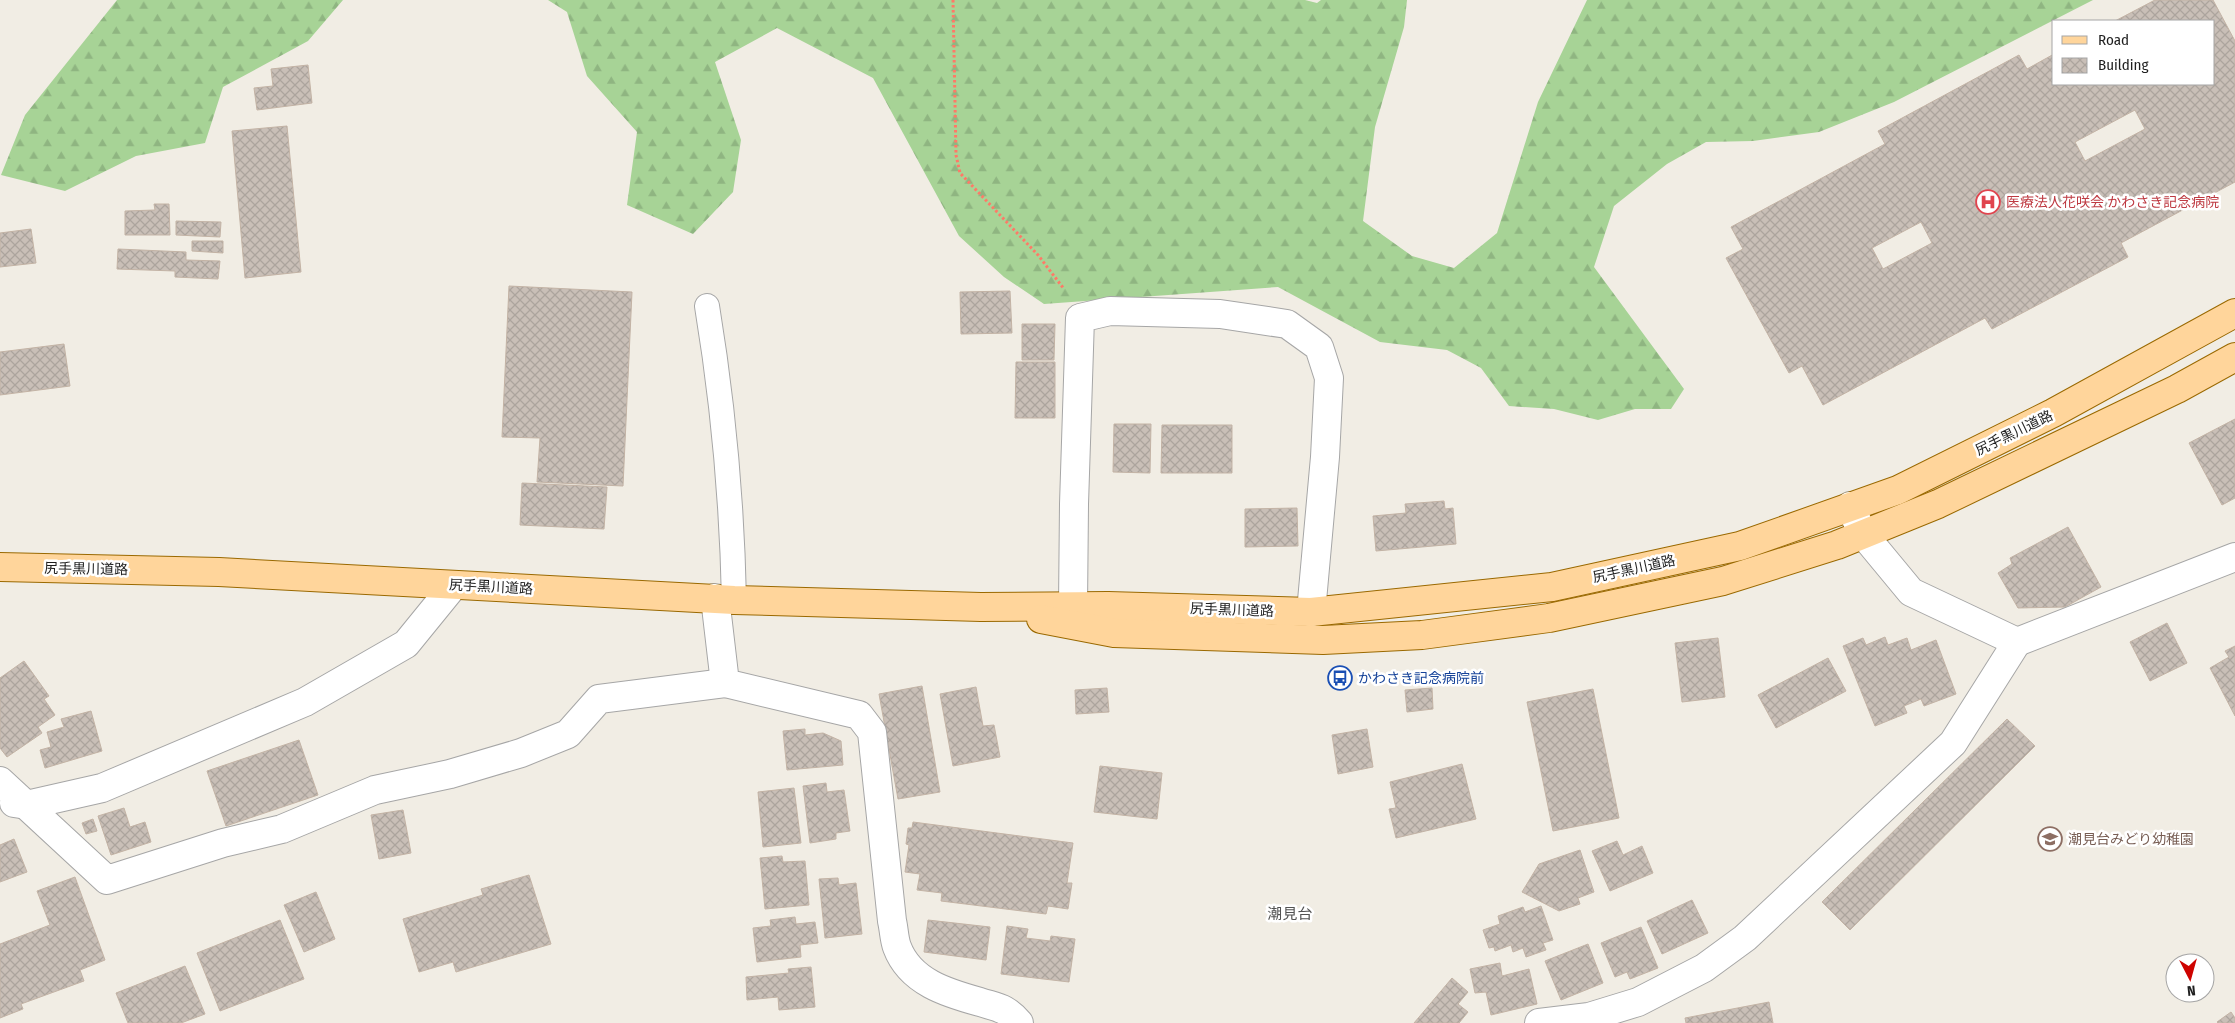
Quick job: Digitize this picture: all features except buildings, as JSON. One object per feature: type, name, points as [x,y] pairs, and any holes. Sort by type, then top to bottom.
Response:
[{"type":"main road","name":"尻手黒川道路","points":[[0,568],[219,572],[724,599],[981,608],[1073,607],[1311,612],[1552,587],[1740,546],[1898,490],[2045,418],[2235,314]]},
{"type":"main road","name":"尻手黒川道路","points":[[981,608],[1114,633],[1324,640],[1422,635],[1549,618],[1723,582],[1837,545],[1946,500],[2177,389],[2235,357]]},
{"type":"street","points":[[1073,607],[1080,318],[1110,311],[1220,314],[1286,324],[1319,348],[1329,378],[1326,457],[1311,612]]},
{"type":"street","points":[[1850,506],[1863,534],[1911,592],[2017,642]]},
{"type":"street","points":[[1539,1023],[1589,1017],[1638,1002],[1704,968],[1746,938],[1953,743],[2017,642],[2235,556]]},
{"type":"street","points":[[0,801],[27,805],[102,788],[305,702],[406,644],[454,586]]},
{"type":"street","points":[[724,599],[725,682]]},
{"type":"street","points":[[0,781],[107,880],[223,843],[282,829],[375,790],[450,774],[521,753],[568,734],[599,699],[725,682],[860,715],[872,732],[897,947],[908,968],[928,983],[955,995],[1007,1010],[1019,1023]]},
{"type":"lane","points":[[707,306],[718,372],[733,562],[724,599]]},
{"type":"path","points":[[953,0],[956,155],[960,173],[1038,255],[1062,285],[1080,318]]},
{"type":"green space","points":[[117,0],[343,0],[308,41],[223,87],[205,143],[136,156],[65,191],[1,175],[25,115]]},
{"type":"green space","points":[[548,0],[1305,0],[1317,3],[1321,0],[1407,0],[1404,27],[1375,127],[1363,221],[1412,256],[1454,268],[1497,233],[1538,102],[1587,0],[2093,0],[1894,102],[1819,132],[1753,141],[1706,142],[1667,164],[1614,206],[1594,267],[1684,389],[1671,409],[1635,409],[1598,420],[1554,409],[1509,406],[1481,368],[1447,350],[1380,342],[1278,287],[1044,304],[1004,277],[959,236],[873,78],[777,28],[715,62],[741,140],[733,192],[693,234],[627,205],[637,132],[587,76],[567,12]]},
{"type":"place","name":"医療法人花咲会 かわさき記念病院","points":[[1988,202]]},
{"type":"place","name":"かわさき記念病院前","points":[[1340,678]]},
{"type":"place","name":"潮見台みどり幼稚園","points":[[2050,839]]},
{"type":"district","name":"潮見台","points":[[1290,914]]}]
